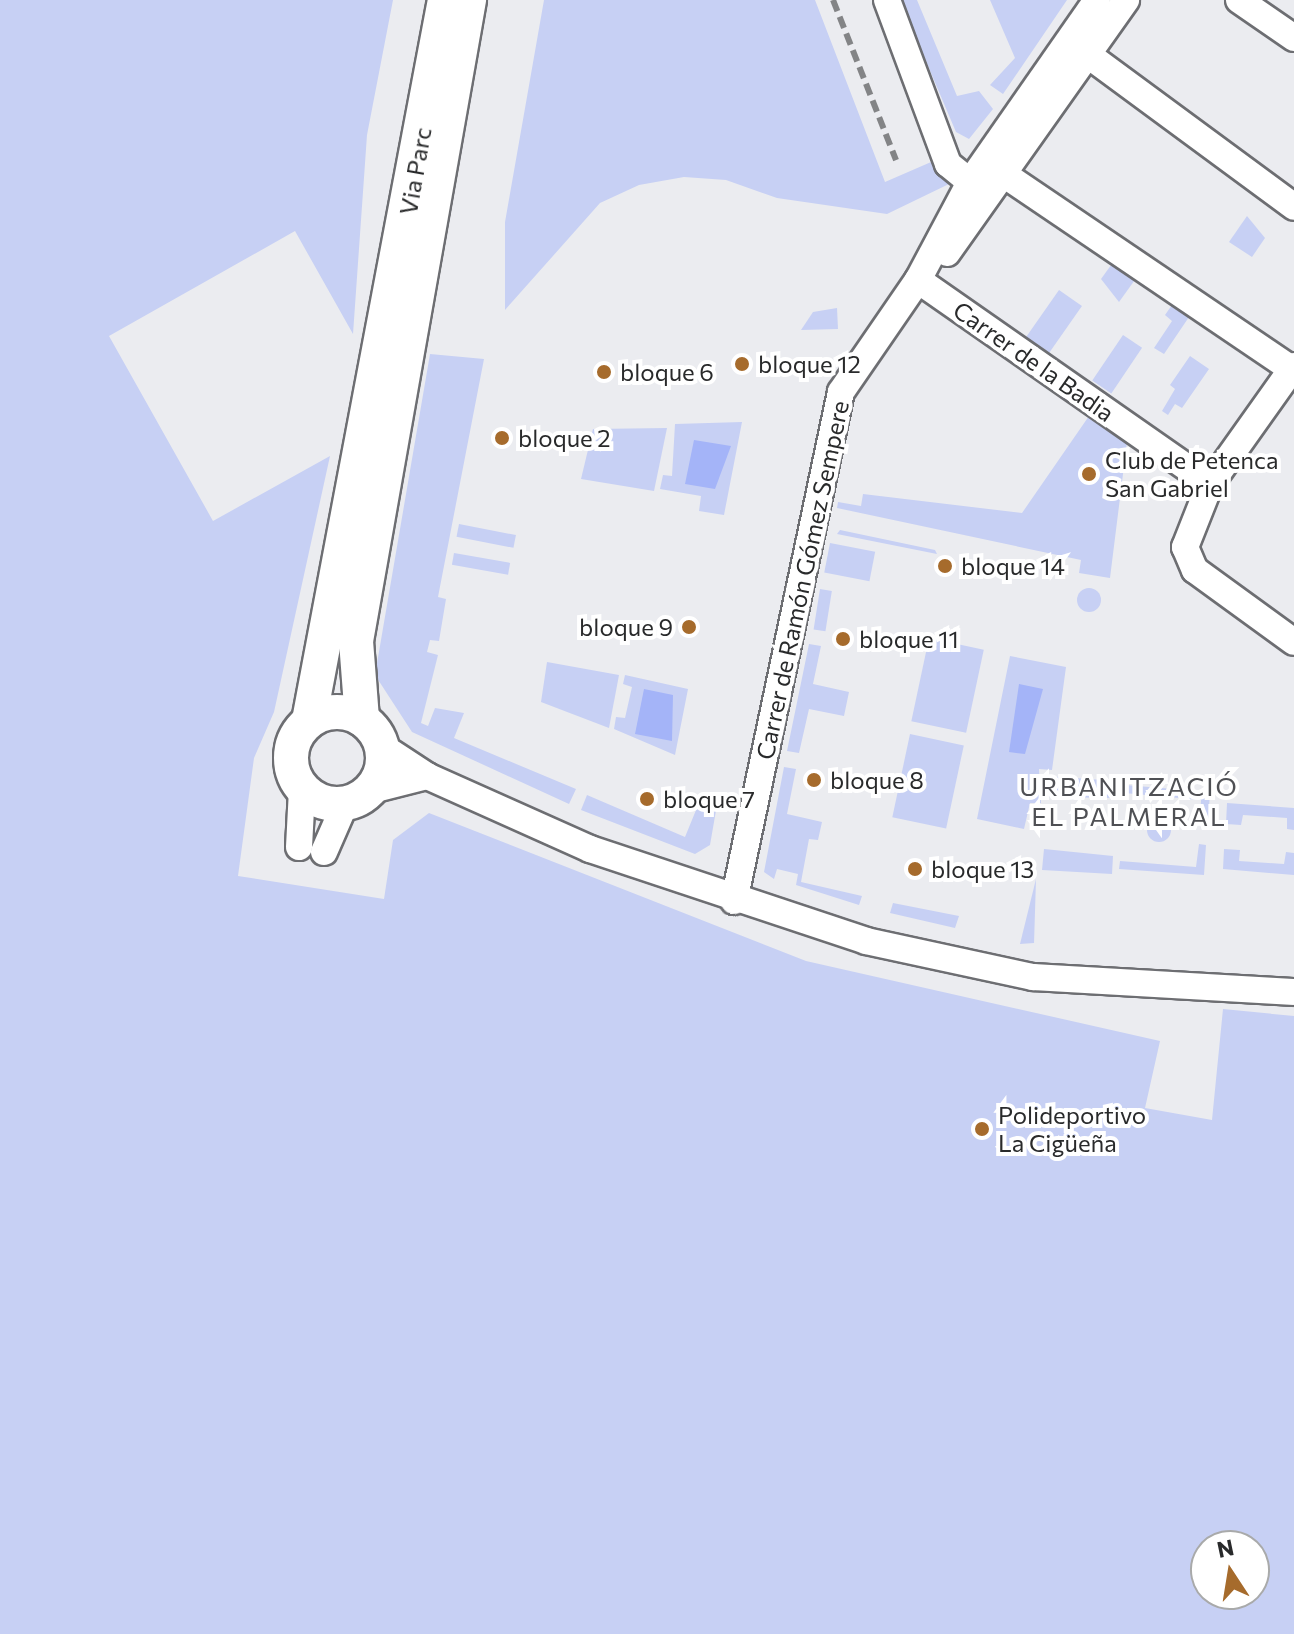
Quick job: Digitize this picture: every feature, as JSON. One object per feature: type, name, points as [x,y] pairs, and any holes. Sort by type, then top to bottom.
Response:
[{"type":"main road","name":"Via Parc","points":[[396,342],[445,0]]},
{"type":"main road","name":"Via Parc","points":[[396,342],[469,0]]},
{"type":"main road","points":[[396,342],[356,641],[362,719],[383,747],[358,797],[302,789],[292,746],[309,721],[396,342]]},
{"type":"main road","points":[[309,721],[335,712],[362,719]]},
{"type":"street","points":[[887,0],[948,164],[970,182],[1005,175],[1293,368],[1210,484],[1188,527],[1185,547],[1195,570],[1294,642]]},
{"type":"street","name":"Carrer de Ramón Gómez Sempere","points":[[918,280],[970,182],[1097,0]]},
{"type":"street","name":"Carrer de Ramón Gómez Sempere","points":[[1082,54],[1108,0]]},
{"type":"street","name":"Carrer de Ramón Gómez Sempere","points":[[734,901],[841,392],[918,280],[1005,175],[1082,54],[1126,0]]},
{"type":"street","points":[[1239,0],[1294,38]]},
{"type":"street","points":[[1082,54],[1294,207]]},
{"type":"street","name":"Carrer de la Badia","points":[[918,280],[1210,484]]},
{"type":"street","points":[[383,747],[427,776],[590,849],[734,901],[866,941],[1033,977],[1294,992]]},
{"type":"street","points":[[302,789],[311,850],[358,797],[427,776]]},
{"type":"shaded area","points":[[0,0],[393,0],[367,135],[353,334],[295,231],[109,336],[213,521],[330,456],[274,712],[254,758],[238,876],[384,899],[393,840],[429,813],[806,961],[1160,1041],[1145,1108],[1212,1120],[1223,1009],[1294,1016],[1294,1634],[0,1634]]},
{"type":"shaded area","points":[[544,0],[815,0],[885,182],[938,159],[949,184],[887,214],[777,198],[726,180],[684,177],[639,185],[600,203],[505,310],[505,222]]},
{"type":"shaded area","points":[[900,0],[917,0],[957,96],[979,91],[993,109],[969,139],[956,132]]},
{"type":"shaded area","points":[[990,0],[1067,0],[1003,94],[990,85],[1015,58]]},
{"type":"shaded area","points":[[1247,216],[1265,238],[1252,257],[1229,242]]},
{"type":"shaded area","points":[[1114,261],[1137,277],[1119,302],[1101,279]]},
{"type":"shaded area","points":[[1059,290],[1082,306],[1049,353],[1026,337]]},
{"type":"shaded area","points":[[1174,302],[1191,314],[1164,354],[1154,348],[1172,321],[1165,315]]},
{"type":"shaded area","points":[[837,308],[838,329],[801,330],[813,312]]},
{"type":"shaded area","points":[[1123,335],[1142,348],[1111,393],[1092,381]]},
{"type":"shaded area","points":[[430,354],[484,359],[438,597],[446,599],[439,641],[430,640],[427,652],[438,655],[421,723],[428,726],[435,708],[464,713],[454,738],[576,789],[569,804],[412,732],[375,675]]},
{"type":"shaded area","points":[[1190,356],[1209,369],[1182,408],[1175,404],[1168,415],[1162,411],[1175,389],[1170,385]]},
{"type":"shaded area","points":[[1089,416],[1127,442],[1110,578],[1079,573],[1081,560],[837,508],[838,502],[861,506],[863,494],[1022,513]]},
{"type":"shaded area","points":[[742,422],[724,515],[699,511],[701,496],[660,489],[663,475],[672,476],[675,424]]},
{"type":"shaded area","points":[[667,428],[654,491],[581,479],[593,429]]},
{"type":"shaded area","points":[[459,524],[516,535],[513,548],[457,537]]},
{"type":"shaded area","points":[[840,530],[935,550],[937,554],[837,534]]},
{"type":"shaded area","points":[[830,543],[875,552],[869,581],[824,572]]},
{"type":"shaded area","points":[[454,553],[510,563],[508,575],[452,565]]},
{"type":"shaded area","points":[[1089,588],[1098,591],[1101,600],[1098,609],[1089,612],[1080,609],[1077,600],[1080,591]]},
{"type":"shaded area","points":[[820,589],[832,591],[825,631],[814,629]]},
{"type":"shaded area","points":[[929,638],[984,650],[966,733],[911,721]]},
{"type":"shaded area","points":[[809,644],[821,646],[813,684],[849,692],[844,716],[809,709],[799,753],[787,751]]},
{"type":"shaded area","points":[[1010,656],[1066,667],[1052,770],[1039,769],[1041,803],[1030,803],[1024,829],[977,819]]},
{"type":"shaded area","points":[[547,662],[619,675],[609,728],[541,702]]},
{"type":"shaded area","points":[[625,675],[688,689],[675,755],[614,729],[616,717],[625,718],[632,687],[623,684]]},
{"type":"shaded area","points":[[910,734],[964,745],[946,829],[892,817]]},
{"type":"shaded area","points":[[784,767],[796,769],[787,814],[822,822],[818,840],[809,839],[801,882],[862,896],[859,905],[796,885],[798,874],[777,869],[774,879],[764,872]]},
{"type":"shaded area","points":[[1045,776],[1118,781],[1117,798],[1044,797]]},
{"type":"shaded area","points":[[1125,785],[1210,792],[1208,823],[1200,822],[1201,800],[1124,793]]},
{"type":"shaded area","points":[[703,793],[718,799],[710,845],[695,854],[581,810],[587,795],[685,837]]},
{"type":"shaded area","points":[[1227,803],[1294,808],[1294,830],[1287,829],[1287,818],[1243,815],[1241,825],[1226,824]]},
{"type":"shaded area","points":[[1159,818],[1167,822],[1171,830],[1167,838],[1159,842],[1151,838],[1147,830],[1151,822]]},
{"type":"shaded area","points":[[1199,844],[1206,845],[1204,875],[1119,869],[1120,861],[1196,867]]},
{"type":"shaded area","points":[[1044,849],[1113,856],[1112,874],[1042,870]]},
{"type":"shaded area","points":[[1224,849],[1240,850],[1239,861],[1284,864],[1286,852],[1294,853],[1294,875],[1223,869]]},
{"type":"shaded area","points":[[1036,879],[1034,943],[1020,944]]},
{"type":"shaded area","points":[[893,903],[959,916],[955,928],[890,913]]},
{"type":"water","points":[[694,440],[731,446],[715,489],[685,484]]},
{"type":"water","points":[[1019,684],[1043,689],[1025,754],[1009,752]]},
{"type":"water","points":[[644,689],[673,695],[672,741],[635,734]]},
{"type":"railway","points":[[833,0],[896,160]]},
{"type":"place","name":"bloque 12","points":[[742,364]]},
{"type":"place","name":"bloque 6","points":[[604,372]]},
{"type":"place","name":"bloque 2","points":[[502,438]]},
{"type":"place","name":"Club de Petenca San Gabriel","points":[[1089,474]]},
{"type":"place","name":"bloque 14","points":[[945,566]]},
{"type":"place","name":"bloque 9","points":[[689,627]]},
{"type":"place","name":"bloque 11","points":[[843,639]]},
{"type":"place","name":"bloque 8","points":[[814,780]]},
{"type":"place","name":"bloque 7","points":[[647,799]]},
{"type":"place","name":"bloque 13","points":[[915,869]]},
{"type":"place","name":"Polideportivo La Cigüeña","points":[[982,1129]]},
{"type":"district","name":"URBANITZACIÓ EL PALMERAL","points":[[1129,801]]}]
